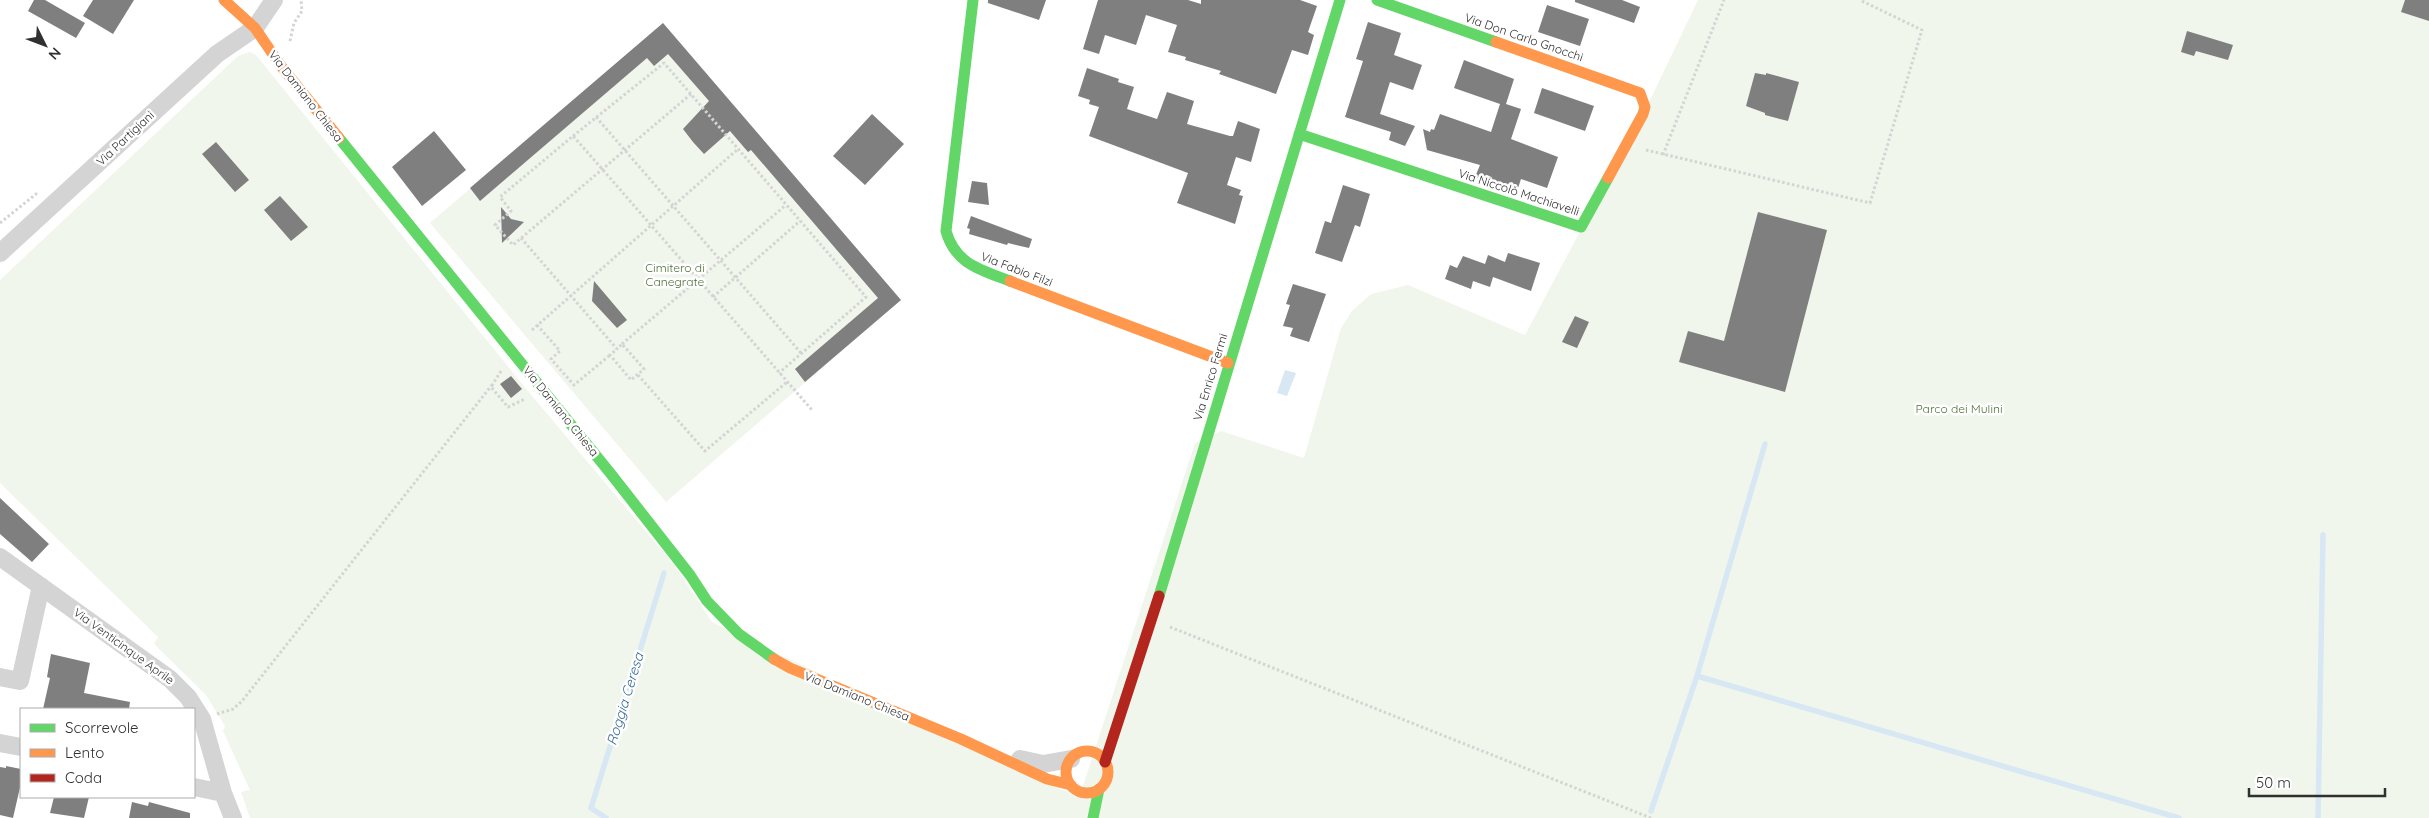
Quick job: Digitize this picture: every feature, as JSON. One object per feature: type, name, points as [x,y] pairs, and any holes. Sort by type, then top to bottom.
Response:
[{"type":"street","name":"Via Damiano Chiesa","points":[[224,0],[255,28],[273,54],[647,519],[707,601],[738,634],[763,653],[790,668],[961,739],[1047,779],[1071,785]]},
{"type":"street","points":[[255,28],[274,0]]},
{"type":"street","name":"Via Fabio Filzi","points":[[973,0],[946,231],[953,250],[958,257],[975,268],[1228,363]]},
{"type":"street","name":"Via Enrico Fermi","points":[[1106,762],[1131,687],[1340,0]]},
{"type":"street","name":"Via Don Carlo Gnocchi","points":[[1377,0],[1634,90]]},
{"type":"street","name":"Via Partigiani","points":[[0,254],[217,54],[255,28]]},
{"type":"street","name":"Via Niccolò Machiavelli","points":[[1299,134],[1581,227],[1643,114],[1644,100],[1634,90]]},
{"type":"street","name":"Via Venticinque Aprile","points":[[0,557],[170,678],[188,697],[202,719],[223,793],[233,818]]},
{"type":"street","points":[[0,677],[20,681],[41,586]]},
{"type":"street","points":[[1104,727],[1116,714],[1131,687]]},
{"type":"street","name":"Via Damiano Chiesa","points":[[961,739],[1030,762],[1043,764],[1077,755]]},
{"type":"street","points":[[1094,740],[1077,755],[1066,772],[1071,785],[1082,792],[1094,792],[1099,789]]},
{"type":"street","points":[[0,743],[20,748]]},
{"type":"street","points":[[1077,755],[1096,753],[1106,762],[1108,774],[1099,789],[1093,818]]},
{"type":"street","points":[[195,786],[223,793]]},
{"type":"street","points":[[1081,811],[1082,792]]},
{"type":"path","points":[[273,54],[291,41],[294,24],[302,11],[302,0]]},
{"type":"path","points":[[1724,0],[1663,155],[1870,203],[1922,30],[1860,0]]},
{"type":"path","points":[[691,94],[512,245],[495,224],[511,211],[500,197],[664,62],[866,297],[779,373]]},
{"type":"path","points":[[596,117],[801,354]]},
{"type":"path","points":[[573,136],[812,410]]},
{"type":"path","points":[[532,330],[738,149]]},
{"type":"path","points":[[537,325],[560,352],[551,359],[574,385],[786,205]]},
{"type":"path","points":[[713,297],[800,221]]},
{"type":"path","points":[[521,238],[616,349]]},
{"type":"path","points":[[610,355],[631,380],[638,375],[644,369],[622,344]]},
{"type":"path","points":[[202,719],[233,709],[242,701],[516,356]]},
{"type":"path","points":[[638,375],[705,451],[787,382]]},
{"type":"path","points":[[1168,626],[1651,818]]},
{"type":"green space","name":"Parco dei Mulini","points":[[1698,0],[2429,0],[2429,818],[250,818],[241,792],[250,790],[223,731],[225,726],[206,695],[154,644],[158,637],[0,483],[0,280],[238,56],[250,52],[256,55],[523,385],[675,566],[712,622],[1079,798],[1195,443],[1221,431],[1304,458],[1341,328],[1352,311],[1371,294],[1408,285],[1525,335],[1652,96]]},
{"type":"green space","name":"Cimitero di Canegrate","points":[[663,23],[901,300],[666,502],[430,223]]},
{"type":"water","points":[[1285,370],[1296,373],[1287,396],[1277,393]]},
{"type":"building","points":[[34,0],[45,0],[85,23],[76,38],[28,11]]},
{"type":"building","points":[[93,0],[134,0],[113,34],[83,16]]},
{"type":"building","points":[[988,0],[1046,0],[1039,20],[988,3]]},
{"type":"building","points":[[1098,0],[1188,0],[1201,4],[1201,0],[1300,0],[1317,6],[1308,32],[1314,35],[1308,55],[1292,50],[1276,94],[1219,74],[1221,71],[1185,60],[1186,57],[1168,52],[1177,25],[1146,15],[1136,45],[1105,35],[1099,54],[1083,49]]},
{"type":"building","points":[[1575,0],[1622,0],[1640,7],[1634,23],[1575,2]]},
{"type":"building","points":[[2405,0],[2429,0],[2429,21],[2401,12]]},
{"type":"building","points":[[1547,5],[1589,19],[1580,46],[1538,32]]},
{"type":"building","points":[[1368,22],[1401,33],[1394,55],[1422,65],[1413,90],[1390,82],[1380,114],[1415,126],[1405,146],[1389,140],[1391,132],[1345,117],[1363,61],[1356,59]]},
{"type":"building","points":[[663,23],[901,300],[805,382],[795,369],[878,298],[751,150],[748,152],[730,131],[704,154],[693,142],[683,129],[709,101],[668,54],[654,66],[647,58],[480,201],[470,188]]},
{"type":"building","points":[[2187,31],[2233,45],[2228,60],[2196,51],[2194,56],[2181,52]]},
{"type":"building","points":[[1464,60],[1514,79],[1506,104],[1521,109],[1511,139],[1558,157],[1547,188],[1521,179],[1517,191],[1475,177],[1480,165],[1427,150],[1423,129],[1430,132],[1431,129],[1434,130],[1440,114],[1491,132],[1500,104],[1454,88]]},
{"type":"building","points":[[1087,68],[1119,79],[1118,82],[1134,87],[1127,109],[1157,119],[1167,92],[1194,101],[1187,124],[1230,136],[1233,136],[1238,121],[1260,129],[1251,162],[1236,157],[1227,185],[1241,190],[1239,195],[1243,196],[1235,224],[1177,203],[1188,173],[1089,136],[1099,107],[1089,104],[1090,100],[1078,96]]},
{"type":"building","points":[[1755,73],[1766,75],[1766,73],[1799,82],[1788,121],[1765,115],[1765,113],[1746,106]]},
{"type":"building","points":[[1542,88],[1594,106],[1585,131],[1534,113]]},
{"type":"building","points":[[872,114],[904,144],[865,185],[833,156]]},
{"type":"building","points":[[434,131],[466,170],[422,206],[392,167]]},
{"type":"building","points":[[216,142],[249,180],[235,192],[202,154]]},
{"type":"building","points":[[972,181],[987,183],[989,205],[968,202]]},
{"type":"building","points":[[1343,185],[1370,194],[1360,227],[1355,225],[1342,262],[1315,253],[1325,221],[1331,223]]},
{"type":"building","points":[[280,196],[308,227],[291,241],[264,210]]},
{"type":"building","points":[[501,207],[511,219],[524,222],[502,243]]},
{"type":"building","points":[[1758,212],[1827,230],[1785,392],[1679,362],[1688,331],[1724,341]]},
{"type":"building","points":[[971,216],[1032,239],[1029,248],[1008,243],[1007,245],[969,234],[970,229],[967,228]]},
{"type":"building","points":[[1508,253],[1540,263],[1531,291],[1493,277],[1490,287],[1473,281],[1471,289],[1445,279],[1450,265],[1457,268],[1463,256],[1485,264],[1488,255],[1505,262]]},
{"type":"building","points":[[594,281],[627,320],[617,328],[592,301]]},
{"type":"building","points":[[1293,284],[1326,294],[1309,342],[1290,336],[1293,328],[1283,326],[1290,305],[1286,304]]},
{"type":"building","points":[[1575,316],[1589,322],[1577,348],[1562,342]]},
{"type":"building","points":[[511,376],[522,389],[511,398],[500,384]]},
{"type":"building","points":[[0,498],[49,544],[32,562],[0,534]]},
{"type":"building","points":[[51,654],[90,663],[84,693],[130,702],[129,708],[43,708],[50,678],[47,677]]},
{"type":"building","points":[[6,766],[20,769],[20,787],[13,818],[0,815],[0,767],[6,768]]},
{"type":"building","points":[[54,798],[89,798],[84,818],[50,813]]},
{"type":"building","points":[[132,802],[148,806],[149,802],[190,813],[190,818],[129,818]]},
{"type":"waterway","points":[[1651,811],[1697,676],[1765,444]]},
{"type":"waterway","points":[[2318,818],[2323,535]]},
{"type":"waterway","name":"Roggia Ceresa","points":[[606,818],[591,808],[664,573]]},
{"type":"waterway","points":[[1697,676],[2179,818]]},
{"type":"traffic: fast","points":[[973,0],[946,231],[956,251],[970,264],[1010,281]]},
{"type":"traffic: fast","points":[[1159,596],[1340,0]]},
{"type":"traffic: fast","points":[[1377,0],[1496,42]]},
{"type":"traffic: fast","points":[[1299,134],[1581,227],[1608,178]]},
{"type":"traffic: fast","points":[[339,138],[611,474],[690,575],[707,601],[739,634],[774,659]]},
{"type":"traffic: fast","points":[[1093,818],[1099,789]]},
{"type":"traffic: slow","points":[[224,0],[255,28],[281,66],[339,138]]},
{"type":"traffic: slow","points":[[1496,42],[1640,93],[1645,107],[1643,114],[1608,178]]},
{"type":"traffic: slow","points":[[1010,281],[1228,363]]},
{"type":"traffic: slow","points":[[774,659],[790,668],[961,739],[1047,779],[1071,785]]},
{"type":"traffic: slow","points":[[1087,751],[1102,757],[1108,772],[1102,787],[1087,793],[1072,787],[1066,772],[1072,757],[1087,751]]},
{"type":"traffic: jam","points":[[1105,762],[1159,596]]}]
